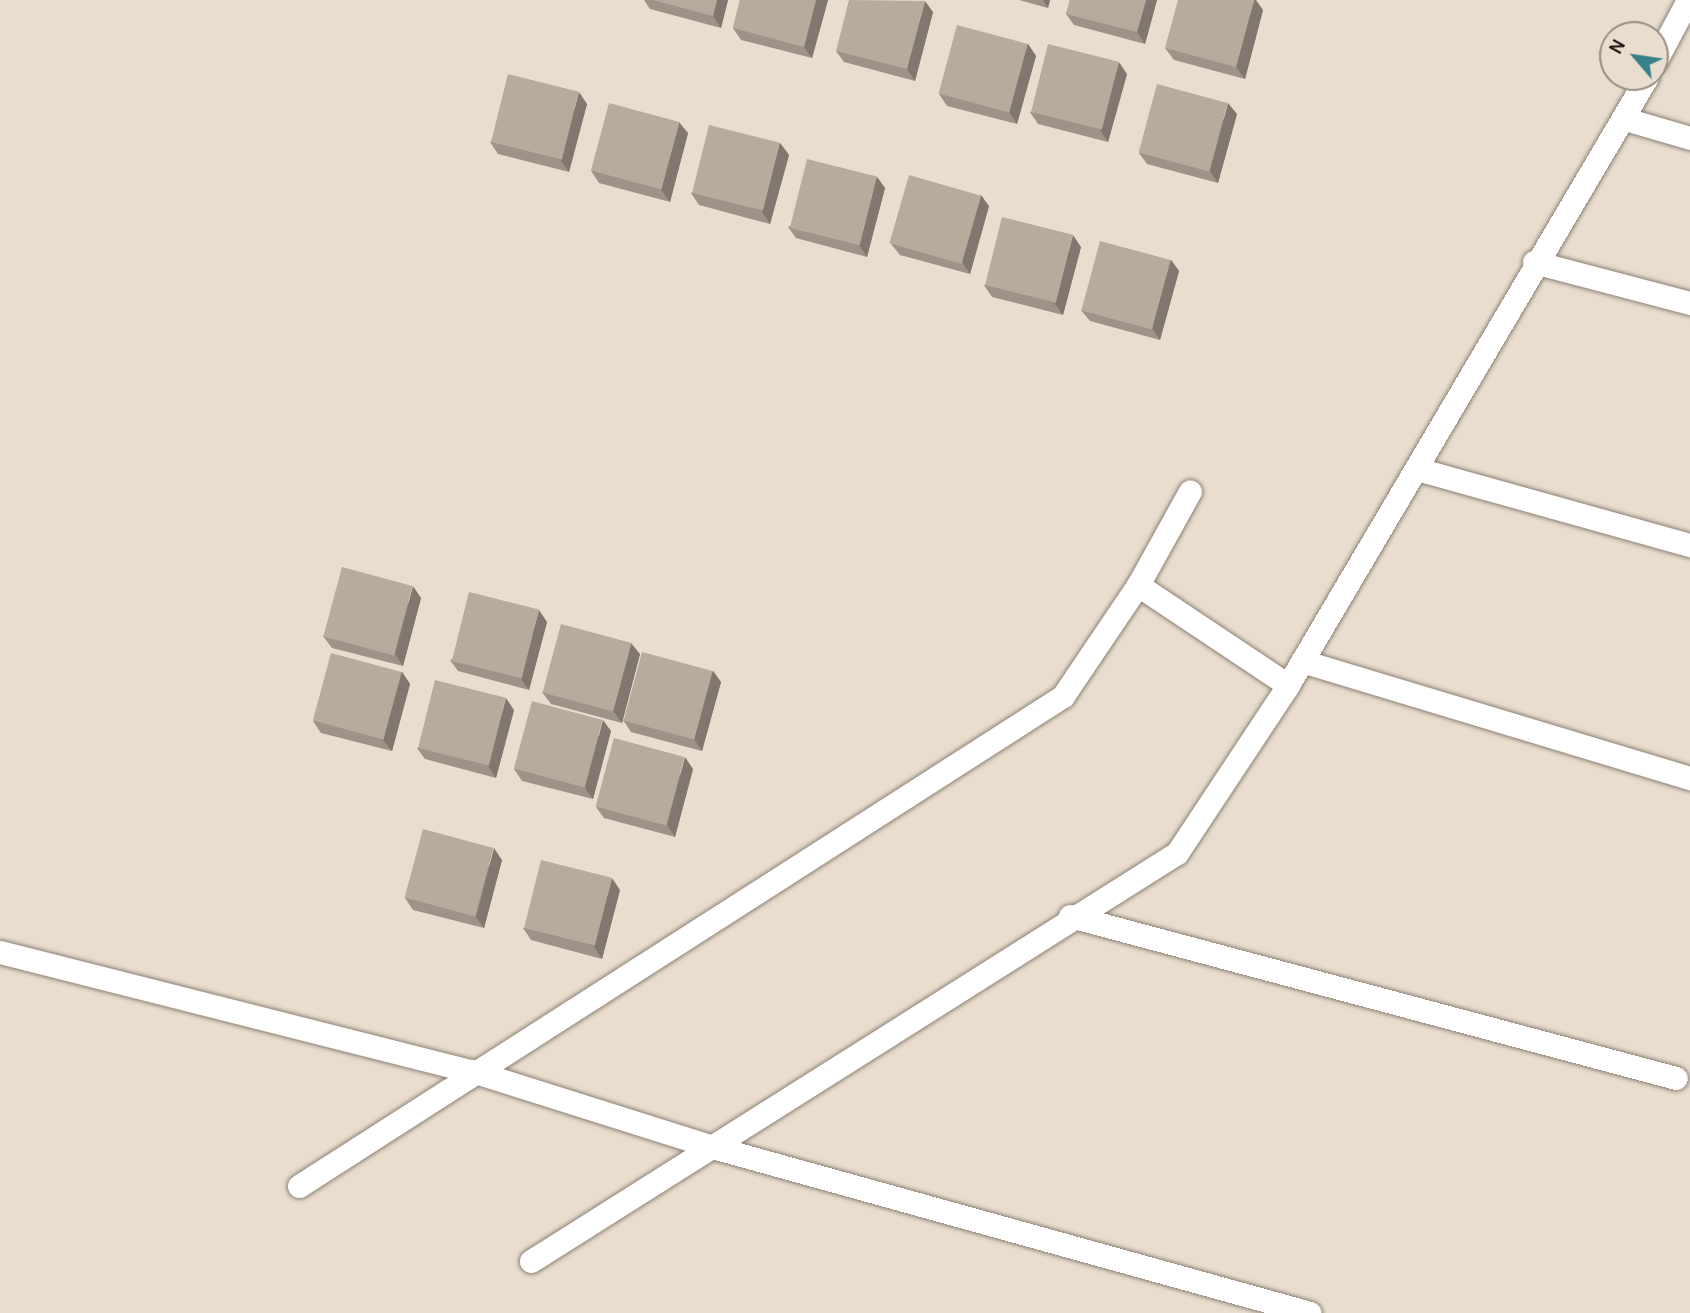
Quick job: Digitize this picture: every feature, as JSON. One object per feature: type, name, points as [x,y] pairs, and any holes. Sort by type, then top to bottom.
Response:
[{"type":"lane","points":[[1669,36],[1688,0]]},
{"type":"lane","points":[[531,1261],[716,1148],[1070,915],[1177,853],[1288,685],[1417,469],[1534,262],[1625,119],[1640,91]]},
{"type":"lane","points":[[1625,119],[1690,138]]},
{"type":"lane","points":[[1534,262],[1690,303]]},
{"type":"lane","points":[[1417,469],[1690,545]]},
{"type":"lane","points":[[299,1186],[472,1071],[1063,696],[1138,585],[1190,491]]},
{"type":"lane","points":[[1138,585],[1288,685]]},
{"type":"lane","points":[[1302,661],[1690,778]]},
{"type":"lane","points":[[1070,915],[1676,1078]]},
{"type":"lane","points":[[0,953],[472,1071],[716,1148],[1310,1313]]},
{"type":"building","points":[[653,0],[717,0],[713,16]]},
{"type":"building","points":[[740,0],[816,0],[804,47],[733,28]]},
{"type":"building","points":[[849,0],[925,1],[907,69],[836,51]]},
{"type":"building","points":[[1070,0],[1146,0],[1137,32],[1066,14]]},
{"type":"building","points":[[1178,0],[1254,0],[1236,67],[1165,48]]},
{"type":"building","points":[[957,25],[1028,44],[1009,112],[939,94]]},
{"type":"building","points":[[1048,44],[1119,62],[1102,130],[1031,112]]},
{"type":"building","points":[[508,74],[579,92],[562,160],[491,142]]},
{"type":"building","points":[[1157,84],[1228,103],[1209,171],[1139,153]]},
{"type":"building","points":[[609,103],[680,122],[661,190],[591,171]]},
{"type":"building","points":[[709,125],[780,143],[763,211],[692,193]]},
{"type":"building","points":[[807,159],[877,176],[860,245],[790,228]]},
{"type":"building","points":[[909,175],[981,196],[962,264],[889,243]]},
{"type":"building","points":[[1002,217],[1073,235],[1056,303],[985,285]]},
{"type":"building","points":[[1100,241],[1171,260],[1152,329],[1081,311]]},
{"type":"building","points":[[342,567],[413,586],[394,655],[323,637]]},
{"type":"building","points":[[469,592],[539,609],[522,678],[452,661]]},
{"type":"building","points":[[561,624],[632,643],[613,711],[543,693]]},
{"type":"building","points":[[642,652],[713,671],[694,739],[624,721]]},
{"type":"building","points":[[331,653],[402,672],[383,740],[313,721]]},
{"type":"building","points":[[435,680],[506,698],[489,766],[418,748]]},
{"type":"building","points":[[532,701],[603,720],[584,788],[514,769]]},
{"type":"building","points":[[614,738],[685,757],[666,825],[596,807]]},
{"type":"building","points":[[423,829],[494,848],[475,916],[405,898]]},
{"type":"building","points":[[541,860],[612,878],[595,946],[524,928]]}]
